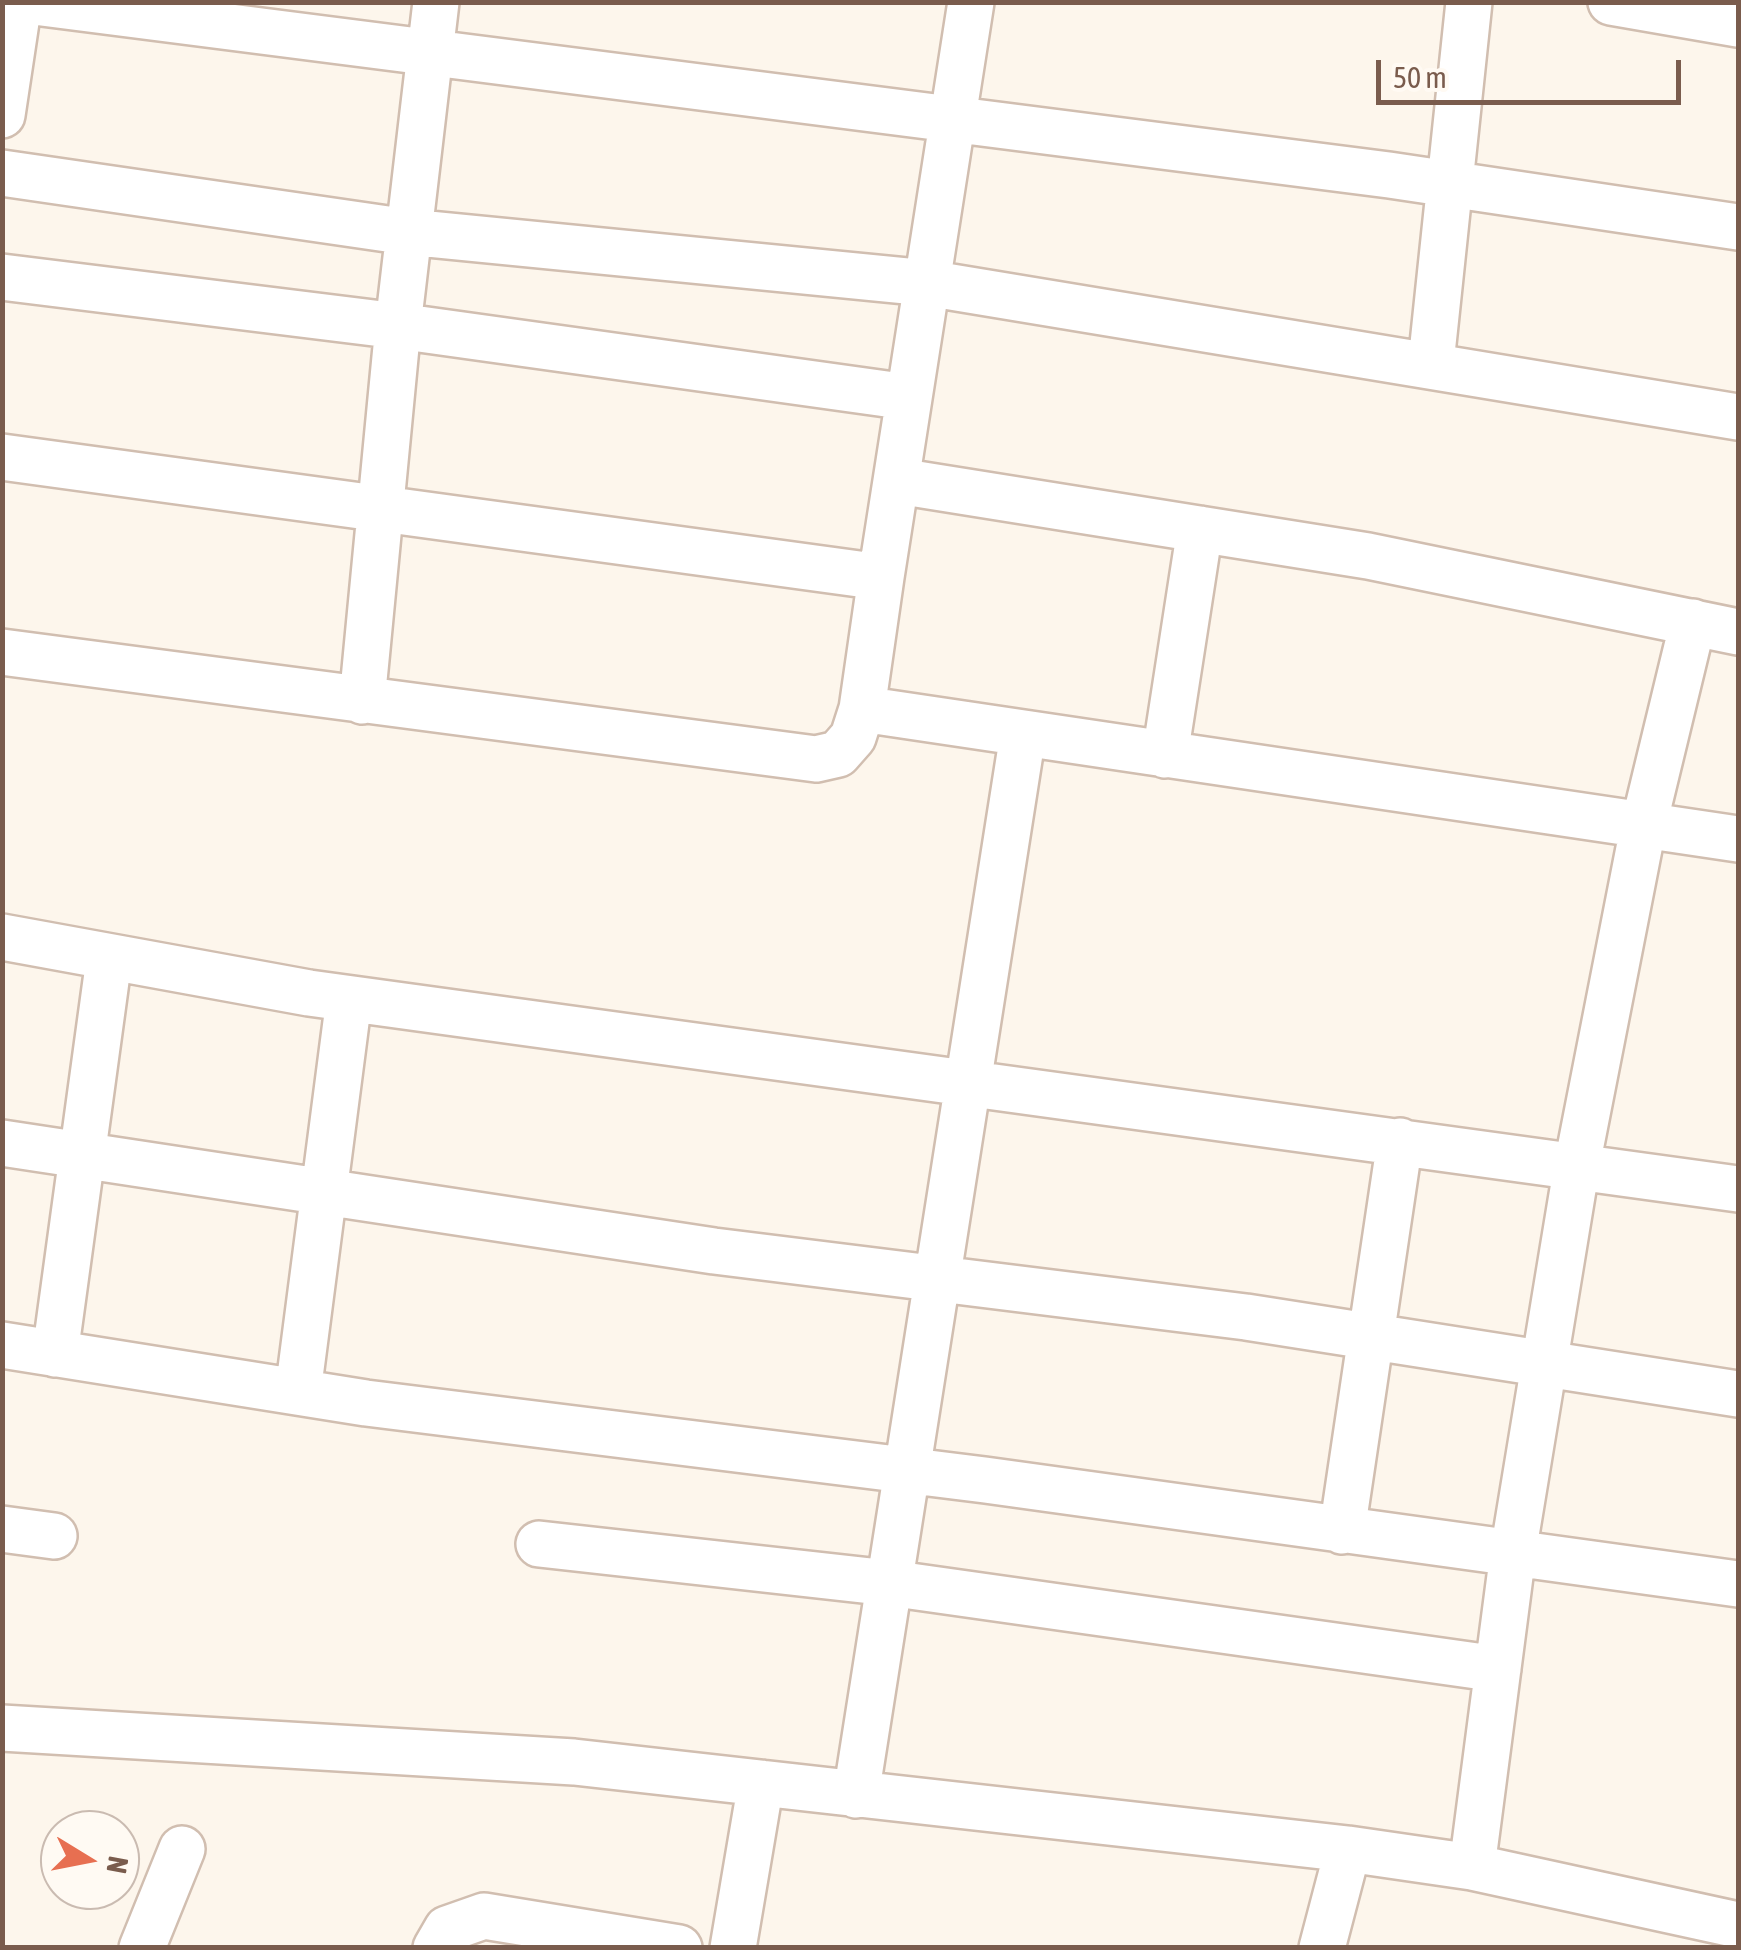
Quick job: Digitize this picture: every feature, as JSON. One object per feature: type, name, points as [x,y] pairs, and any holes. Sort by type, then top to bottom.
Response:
[{"type":"street","points":[[2,115],[19,2]]},
{"type":"street","points":[[34,2],[1452,184],[1738,227]]},
{"type":"street","points":[[362,701],[398,326],[436,2]]},
{"type":"street","points":[[2,652],[816,759],[838,754],[853,737],[862,710],[971,2]]},
{"type":"street","points":[[1431,363],[1469,2]]},
{"type":"street","points":[[1615,3],[1738,24]]},
{"type":"street","points":[[2,173],[408,232],[926,282],[1738,417]]},
{"type":"street","points":[[2,277],[398,326],[908,397]]},
{"type":"street","points":[[2,457],[881,577]]},
{"type":"street","points":[[898,481],[1368,556],[1738,632]]},
{"type":"street","points":[[1165,755],[1200,529]]},
{"type":"street","points":[[1472,1867],[1513,1553],[1577,1165],[1643,828],[1694,622]]},
{"type":"street","points":[[862,710],[882,709],[1023,734],[1738,839]]},
{"type":"street","points":[[856,1795],[1023,734]]},
{"type":"street","points":[[2,937],[350,999],[1738,1189]]},
{"type":"street","points":[[55,1354],[109,958]]},
{"type":"street","points":[[298,1392],[350,999]]},
{"type":"street","points":[[1342,1531],[1400,1142]]},
{"type":"street","points":[[2,1143],[714,1252],[938,1277],[1371,1336],[1738,1394]]},
{"type":"street","points":[[2,1345],[298,1392],[907,1470],[1738,1584]]},
{"type":"street","points":[[2,1528],[54,1536]]},
{"type":"street","points":[[539,1544],[889,1583],[1498,1669]]},
{"type":"street","points":[[2,1728],[574,1762],[761,1783],[1472,1867],[1738,1925]]},
{"type":"street","points":[[732,1948],[761,1783]]},
{"type":"street","points":[[142,1948],[182,1849]]},
{"type":"street","points":[[1322,1948],[1348,1850]]},
{"type":"street","points":[[436,1948],[447,1929],[484,1916],[680,1948]]}]
